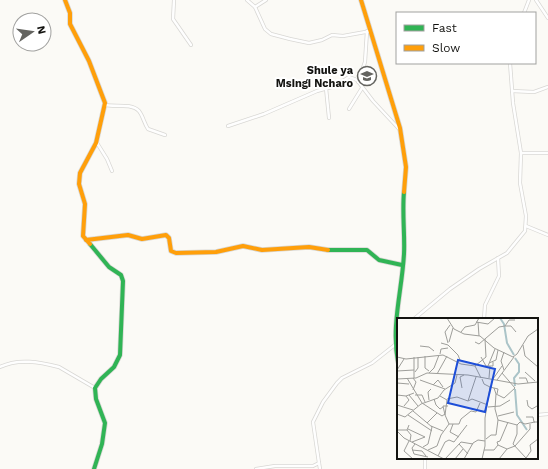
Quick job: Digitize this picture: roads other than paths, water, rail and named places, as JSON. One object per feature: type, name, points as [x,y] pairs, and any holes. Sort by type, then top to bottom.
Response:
[{"type":"street","points":[[65,0],[70,12],[70,24],[89,61],[93,74],[103,94],[105,105],[97,143],[80,173],[79,184],[85,204],[83,230],[86,240],[101,255],[109,267],[121,275],[123,281],[120,355],[114,368],[101,379],[95,388],[96,399],[105,423],[102,444],[94,469]]},
{"type":"street","points":[[174,0],[172,19],[191,45]]},
{"type":"street","points":[[248,0],[255,7],[265,29],[271,34],[290,39],[312,42],[332,35],[343,36],[369,31]]},
{"type":"street","points":[[255,7],[266,0]]},
{"type":"street","points":[[362,0],[369,31],[400,130],[406,167],[403,200],[405,237],[396,309],[397,353]]},
{"type":"street","points":[[524,12],[529,0]]},
{"type":"street","points":[[536,0],[548,18]]},
{"type":"street","points":[[358,82],[365,62],[369,31]]},
{"type":"street","points":[[415,318],[450,289],[506,252],[523,235],[526,226],[520,183],[521,153],[512,91],[510,64]]},
{"type":"street","points":[[228,126],[264,114],[326,88],[335,86],[349,77],[353,77],[400,130]]},
{"type":"street","points":[[512,91],[534,92],[548,87]]},
{"type":"street","points":[[326,88],[329,118]]},
{"type":"street","points":[[349,109],[362,88]]},
{"type":"street","points":[[105,105],[128,106],[136,109],[148,128],[165,135]]},
{"type":"street","points":[[97,143],[107,159],[112,171]]},
{"type":"street","points":[[521,153],[548,153]]},
{"type":"street","points":[[526,226],[548,235]]},
{"type":"street","points":[[544,233],[548,230]]},
{"type":"street","points":[[86,240],[128,235],[142,239],[166,235],[169,238],[171,251],[176,253],[216,252],[243,246],[262,250],[309,247],[326,250],[367,250],[379,260],[402,265]]},
{"type":"street","points":[[484,318],[485,305],[499,276],[498,258]]},
{"type":"street","points":[[320,469],[313,422],[323,402],[337,383],[372,363],[396,344]]},
{"type":"street","points":[[0,367],[21,362],[53,365],[95,388]]},
{"type":"street","points":[[538,415],[548,414]]},
{"type":"street","points":[[256,469],[275,466],[313,466],[319,463]]},
{"type":"place","name":"Shule ya Msingi Ncharo","points":[[367,76]]}]
